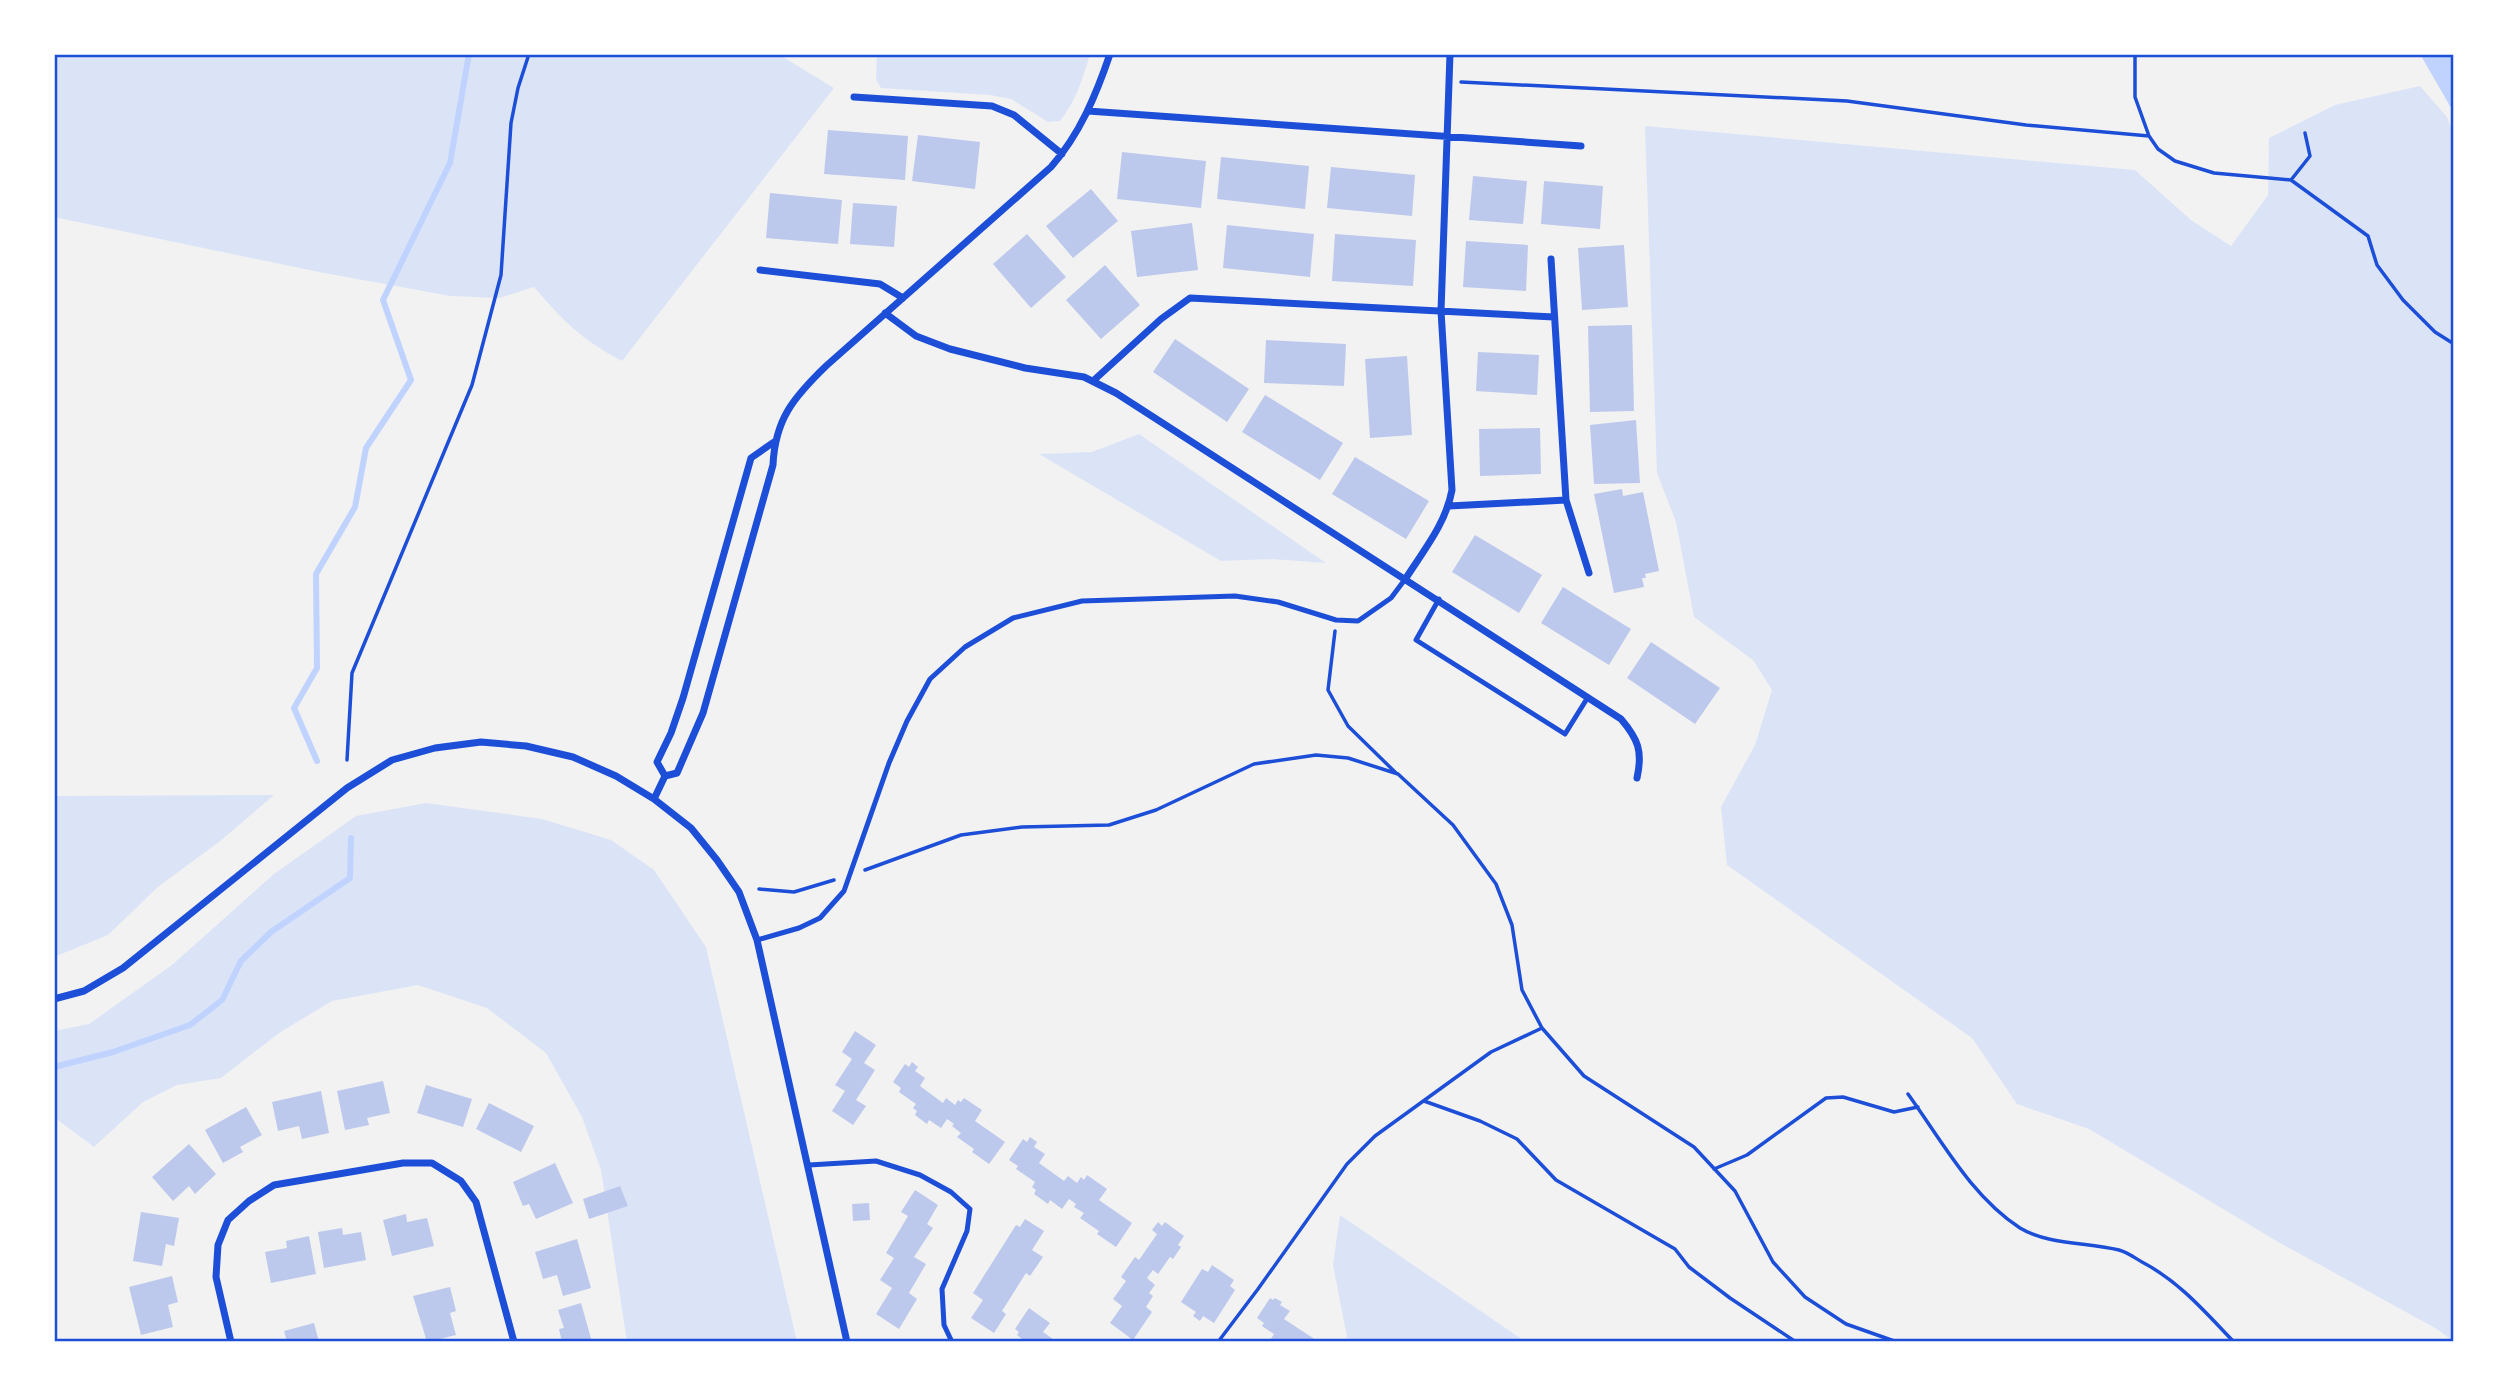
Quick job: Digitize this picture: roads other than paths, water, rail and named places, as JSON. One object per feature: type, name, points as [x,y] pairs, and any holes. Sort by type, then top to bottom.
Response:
[{"type":"street","points":[[665,776],[677,773],[703,713],[773,465],[774,442],[784,417],[801,390],[1051,167],[1088,111],[1111,54]]},
{"type":"street","points":[[1406,578],[1439,526],[1449,506],[1452,490],[1441,312],[1450,54]]},
{"type":"street","points":[[854,97],[992,106],[1014,115],[1062,153]]},
{"type":"street","points":[[1088,111],[1581,146]]},
{"type":"street","points":[[1551,259],[1566,500],[1589,573]]},
{"type":"street","points":[[760,270],[880,284],[903,298]]},
{"type":"street","points":[[1093,381],[1161,319],[1190,298],[1554,317]]},
{"type":"street","points":[[885,313],[916,336],[950,349],[1025,368],[1084,377],[1116,393],[1439,599],[1621,719],[1635,736],[1641,759],[1637,778]]},
{"type":"street","points":[[665,776],[657,762],[683,698],[751,458],[774,442]]},
{"type":"street","points":[[1449,506],[1566,500]]},
{"type":"street","points":[[54,999],[83,991],[123,968],[347,788],[392,760],[435,748],[481,742],[526,746],[573,757],[616,776],[654,799],[691,828],[739,892],[757,940],[848,1342]]},
{"type":"street","points":[[654,799],[665,776]]},
{"type":"street","points":[[231,1342],[216,1278],[219,1245],[228,1220],[249,1201],[274,1185],[404,1163],[432,1163],[461,1181],[476,1202],[514,1342]]},
{"type":"lane","points":[[757,940],[799,928],[820,918],[844,891],[889,763],[907,721],[930,679],[965,647],[1013,618],[1082,601],[1235,596],[1278,603],[1336,620],[1358,621],[1391,598],[1406,578]]},
{"type":"lane","points":[[1439,599],[1416,640],[1565,734],[1588,697]]},
{"type":"lane","points":[[809,1165],[876,1161],[920,1175],[951,1192],[970,1209],[967,1231],[942,1289],[944,1325],[952,1342]]},
{"type":"water","points":[[2420,54],[2454,54],[2454,113]]},
{"type":"waterway","points":[[317,761],[294,708],[317,668],[316,574],[355,507],[366,448],[411,380],[383,300],[450,163],[469,54]]},
{"type":"waterway","points":[[54,1067],[113,1052],[190,1025],[222,1000],[241,961],[271,932],[350,878],[351,838]]}]
